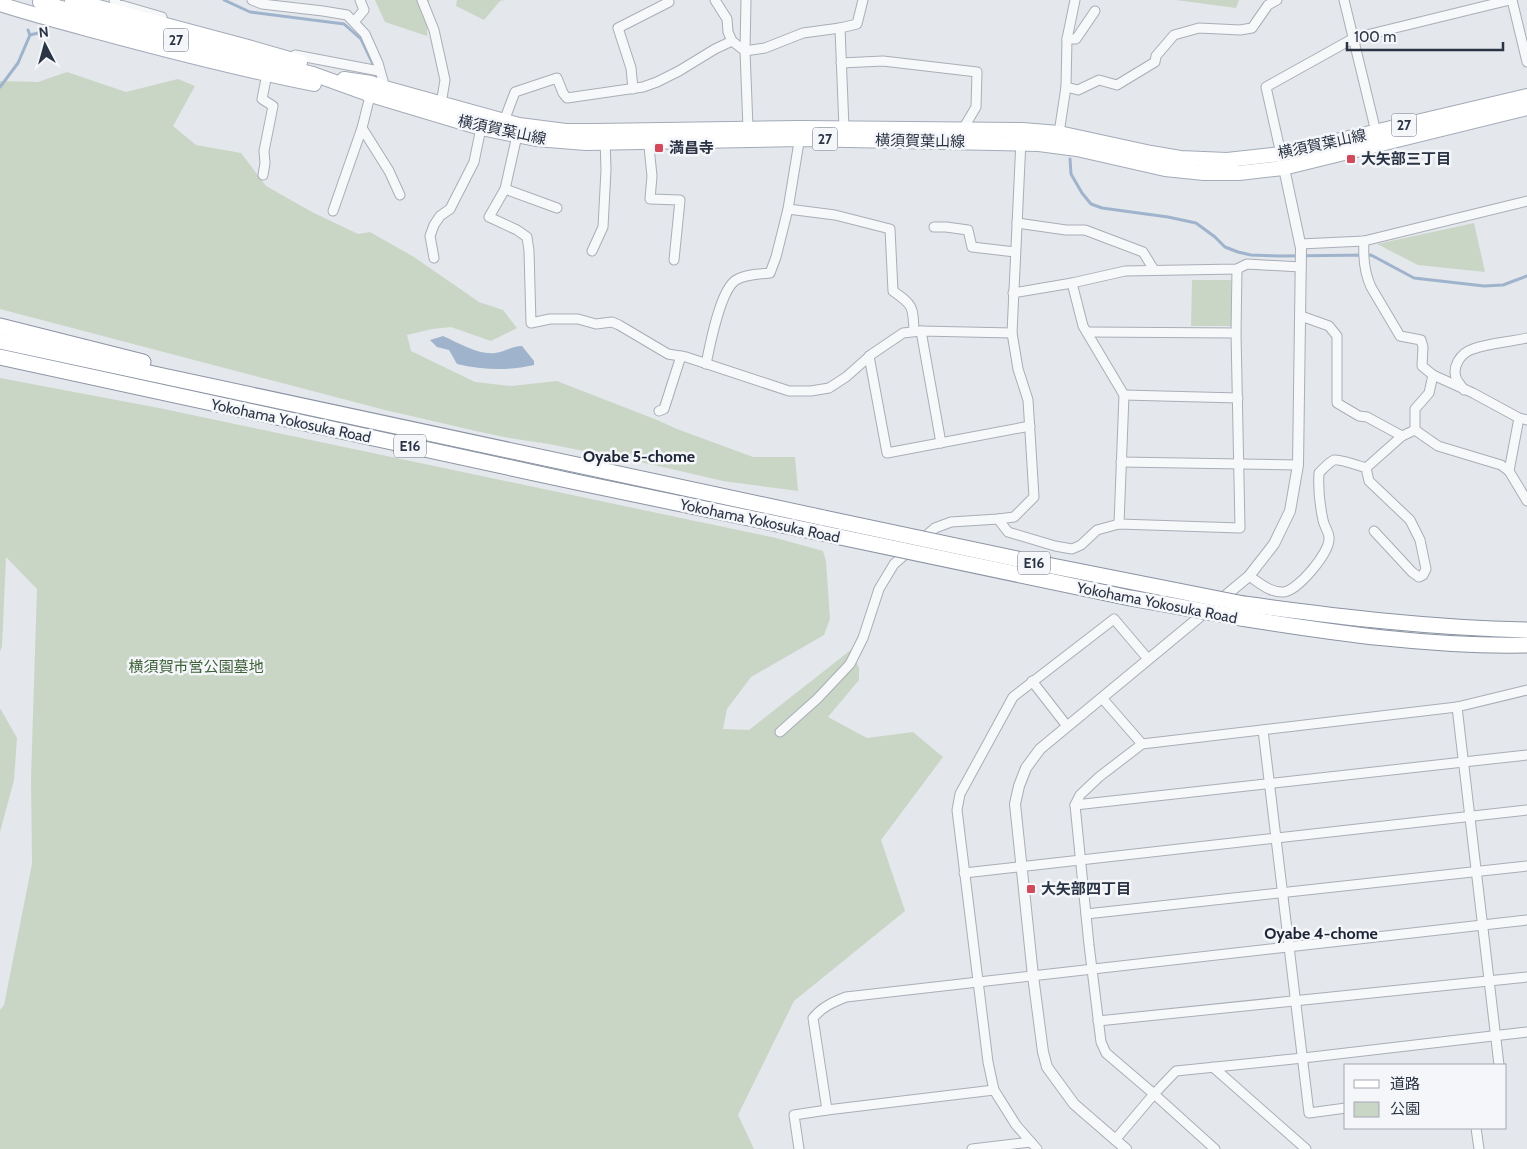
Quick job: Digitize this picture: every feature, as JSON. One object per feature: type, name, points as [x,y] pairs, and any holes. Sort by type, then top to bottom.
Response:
[{"type":"highway","name":"Yokohama Yokosuka Road","points":[[7,335],[320,410],[1022,560],[1243,611],[1302,628],[1394,639],[1527,645]]},
{"type":"highway","name":"Yokohama Yokosuka Road","points":[[0,357],[1047,582],[1243,611],[1470,628],[1527,630]]},
{"type":"highway","points":[[1470,628],[1527,624]]},
{"type":"highway","points":[[1302,628],[1365,643],[1397,647],[1527,655]]},
{"type":"main road","points":[[72,0],[248,47],[371,89]]},
{"type":"main road","name":"横須賀葉山線","points":[[40,2],[145,32],[371,89],[518,131],[566,131],[605,137],[800,133],[1022,136],[1059,133],[1180,158],[1227,160],[1280,154],[1527,96]]},
{"type":"main road","points":[[1,3],[34,14],[267,74],[371,89]]},
{"type":"main road","name":"横須賀葉山線","points":[[371,89],[385,88],[441,104],[483,122],[504,121],[518,131]]},
{"type":"main road","name":"横須賀葉山線","points":[[648,136],[748,128],[800,133],[844,128],[963,129],[1022,136],[1056,146],[1165,169],[1222,174],[1283,168],[1527,108]]},
{"type":"street","points":[[114,0],[117,4],[301,57],[379,71]]},
{"type":"street","points":[[252,0],[262,4],[347,15],[365,34],[385,88]]},
{"type":"street","points":[[354,22],[364,10],[360,0]]},
{"type":"street","points":[[422,0],[434,30],[445,80],[441,104]]},
{"type":"street","points":[[715,0],[727,19],[728,32],[732,41],[744,51],[765,48],[803,33],[856,24],[863,0]]},
{"type":"street","points":[[746,0],[744,51],[748,128]]},
{"type":"street","points":[[1059,133],[1066,88],[1067,39],[1075,0]]},
{"type":"street","points":[[1066,88],[1078,90],[1098,80],[1116,85],[1155,62],[1156,56],[1174,35],[1199,28],[1240,30],[1252,28],[1268,5],[1277,0]]},
{"type":"street","points":[[1344,0],[1376,132]]},
{"type":"street","points":[[1126,1149],[1074,1104],[1047,1067],[1043,1052],[1033,976],[1015,804],[1026,768],[1040,748],[1249,576],[1274,544],[1290,511],[1298,465],[1301,246],[1266,86],[1354,38],[1511,0],[1527,62]]},
{"type":"street","points":[[633,89],[631,68],[618,28],[669,2]]},
{"type":"street","points":[[1067,39],[1076,39],[1095,11]]},
{"type":"street","points":[[840,28],[844,128]]},
{"type":"street","points":[[504,121],[515,92],[557,78],[567,98],[633,89],[657,82],[732,41]]},
{"type":"street","points":[[841,63],[883,61],[977,72],[976,107],[963,129]]},
{"type":"street","points":[[263,175],[264,152],[273,106],[262,99],[267,74]]},
{"type":"street","points":[[334,211],[362,128],[371,89]]},
{"type":"street","points":[[434,258],[430,236],[440,216],[450,209],[474,162],[483,122]]},
{"type":"street","points":[[362,128],[389,171],[400,195]]},
{"type":"street","points":[[518,131],[505,189],[489,217],[517,230],[527,237],[531,323],[550,319],[578,319],[596,324],[612,322],[668,354],[681,356],[789,392],[829,388],[846,377],[869,356],[903,333],[917,331],[1012,333]]},
{"type":"street","points":[[706,364],[722,300],[729,286],[735,280],[746,276],[770,273],[788,209],[800,133]]},
{"type":"street","points":[[648,136],[652,176],[650,199],[680,200],[674,260]]},
{"type":"street","points":[[780,732],[817,699],[850,664],[863,638],[879,589],[894,564],[935,528],[951,522],[1014,517],[1034,497],[1028,400],[1018,369],[1012,333],[1022,136]]},
{"type":"street","points":[[592,251],[603,227],[605,137]]},
{"type":"street","points":[[505,189],[557,208]]},
{"type":"street","points":[[1301,246],[1364,244],[1527,201]]},
{"type":"street","points":[[788,209],[835,215],[890,229],[893,291],[906,299],[913,312],[941,443]]},
{"type":"street","points":[[1017,222],[1066,230],[1085,230],[1143,252],[1154,270]]},
{"type":"street","points":[[934,227],[968,230],[972,247],[1015,252]]},
{"type":"street","points":[[1364,244],[1363,260],[1367,279],[1400,336],[1421,340],[1423,347],[1422,366],[1433,375],[1523,419],[1509,471]]},
{"type":"street","points":[[1014,293],[1125,271],[1237,269],[1247,264],[1301,264]]},
{"type":"street","points":[[998,519],[1008,532],[1072,549],[1081,545],[1097,530],[1119,524],[1240,528],[1236,333],[1237,269]]},
{"type":"street","points":[[1072,283],[1083,326],[1124,395],[1119,524]]},
{"type":"street","points":[[1301,316],[1329,326],[1337,336],[1337,403],[1359,416],[1367,417],[1402,436]]},
{"type":"street","points":[[1088,332],[1236,333]]},
{"type":"street","points":[[1464,390],[1457,379],[1455,370],[1457,362],[1463,354],[1472,349],[1527,338]]},
{"type":"street","points":[[659,411],[664,409],[681,356]]},
{"type":"street","points":[[869,356],[886,453],[1030,426]]},
{"type":"street","points":[[1415,430],[1415,409],[1429,393],[1433,375]]},
{"type":"street","points":[[1124,395],[1238,398]]},
{"type":"street","points":[[1366,468],[1402,436],[1415,430]]},
{"type":"street","points":[[1415,430],[1438,446],[1501,465],[1509,471],[1527,500]]},
{"type":"street","points":[[1249,576],[1271,590],[1285,592],[1296,586],[1322,559],[1327,549],[1329,538],[1323,520],[1319,474],[1334,460],[1366,468]]},
{"type":"street","points":[[1122,462],[1298,465]]},
{"type":"street","points":[[1366,468],[1369,481],[1410,520],[1420,540],[1426,569],[1423,575],[1419,577],[1412,572],[1374,531]]},
{"type":"street","points":[[1038,1149],[1016,1125],[994,1090],[988,1062],[964,873],[957,810],[960,794],[1013,697],[1114,619],[1148,659]]},
{"type":"street","points":[[1032,681],[1067,726]]},
{"type":"street","points":[[1215,1149],[1106,1053],[1101,1042],[1075,805],[1080,795],[1142,744],[1457,708],[1527,690]]},
{"type":"street","points":[[1102,698],[1142,744]]},
{"type":"street","points":[[1457,708],[1499,1064]]},
{"type":"street","points":[[1263,730],[1310,1112],[1344,1108]]},
{"type":"street","points":[[1075,805],[1527,755]]},
{"type":"street","points":[[964,873],[1527,810]]},
{"type":"street","points":[[1086,914],[1527,866]]},
{"type":"street","points":[[827,1110],[812,1018],[819,1010],[832,1002],[846,997],[1527,920]]},
{"type":"street","points":[[1098,1021],[1527,977]]},
{"type":"street","points":[[1115,1140],[1176,1071],[1527,1032]]},
{"type":"street","points":[[1213,1067],[1306,1149]]},
{"type":"street","points":[[799,1149],[794,1115],[994,1090]]},
{"type":"street","points":[[1476,1129],[1479,1149]]},
{"type":"street","points":[[972,1149],[1031,1142]]},
{"type":"green space","points":[[375,0],[429,0],[427,36],[385,22]]},
{"type":"green space","points":[[457,0],[505,0],[500,1],[484,20],[456,6]]},
{"type":"green space","points":[[1176,0],[1239,0],[1236,8]]},
{"type":"green space","points":[[67,72],[126,92],[178,79],[195,86],[173,126],[196,145],[241,153],[266,186],[312,212],[358,234],[370,232],[414,257],[479,302],[503,310],[517,328],[491,341],[451,327],[432,329],[407,335],[411,351],[475,382],[511,386],[557,381],[753,457],[795,457],[798,491],[723,481],[654,465],[476,431],[385,410],[0,309],[0,81],[38,82]]},
{"type":"green space","points":[[1474,223],[1485,272],[1418,265],[1377,244]]},
{"type":"green space","points":[[1192,280],[1231,280],[1231,326],[1191,326]]},
{"type":"green space","name":"横須賀市営公園墓地","points":[[0,378],[159,408],[776,538],[823,551],[826,561],[830,619],[824,635],[751,677],[727,709],[723,729],[749,730],[852,649],[859,668],[859,680],[828,717],[867,738],[913,732],[943,757],[881,840],[905,911],[794,1001],[738,1115],[754,1149],[0,1149],[0,1010],[4,1005],[32,864],[31,778],[37,589],[6,557],[2,646],[0,652]]},
{"type":"green space","points":[[0,708],[17,738],[14,780],[0,832]]},
{"type":"water","points":[[443,336],[469,348],[489,353],[522,346],[534,361],[534,365],[495,369],[457,364],[449,350],[437,347],[430,340]]},
{"type":"waterway","points":[[224,0],[250,12],[344,24],[361,39],[373,64]]},
{"type":"waterway","points":[[28,30],[30,35]]},
{"type":"waterway","points":[[30,35],[42,32]]},
{"type":"waterway","points":[[0,87],[18,63],[30,35]]},
{"type":"waterway","points":[[1070,159],[1071,174],[1091,204],[1102,208],[1168,217],[1196,223],[1225,247],[1238,252],[1251,255],[1281,256],[1371,255],[1414,278],[1484,286],[1503,285],[1527,276]]},
{"type":"place","name":"満昌寺","points":[[659,148]]},
{"type":"place","name":"大矢部三丁目","points":[[1351,159]]},
{"type":"place","name":"大矢部四丁目","points":[[1031,889]]},
{"type":"district","name":"Oyabe 5-chome","points":[[639,456]]},
{"type":"district","name":"Oyabe 4-chome","points":[[1321,933]]}]
